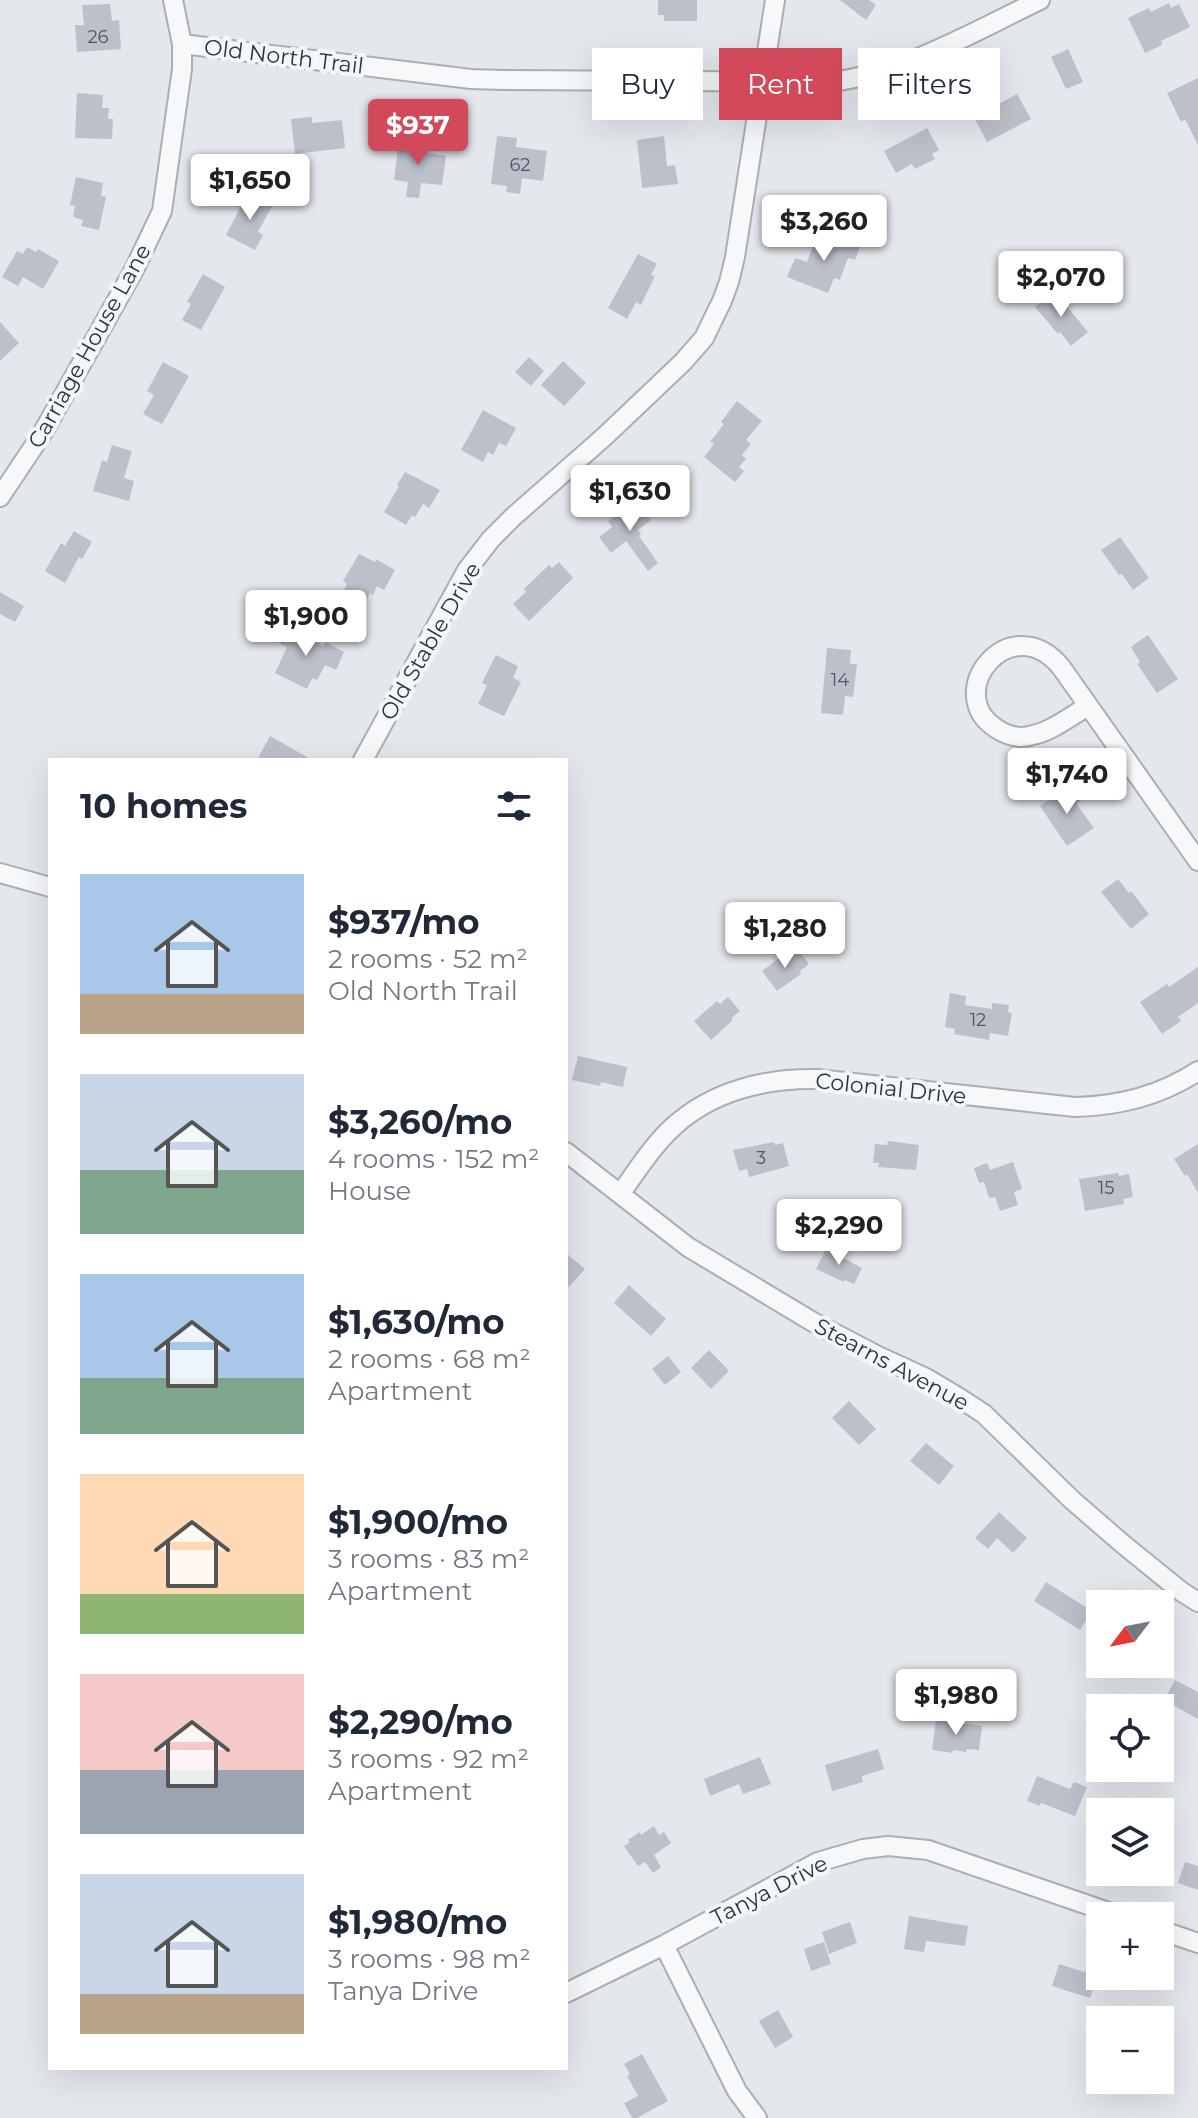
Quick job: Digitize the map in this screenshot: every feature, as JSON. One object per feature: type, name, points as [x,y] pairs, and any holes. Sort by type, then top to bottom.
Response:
[{"type":"street","name":"Carriage House Lane","points":[[0,497],[50,421],[134,270],[162,211],[182,69],[182,44],[173,0]]},
{"type":"street","name":"Old Stable Drive","points":[[767,48],[775,0]]},
{"type":"street","name":"Old North Trail","points":[[842,80],[878,73],[929,53],[1040,0]]},
{"type":"street","name":"Old North Trail","points":[[182,44],[471,79],[719,82]]},
{"type":"street","name":"Old Stable Drive","points":[[364,758],[467,570],[491,539],[604,437],[704,338],[729,282],[756,120]]},
{"type":"street","points":[[1088,706],[1044,732],[1017,737],[999,731],[985,718],[977,700],[978,681],[986,664],[1000,651],[1010,647],[1029,646],[1055,659],[1198,861]]},
{"type":"street","points":[[0,873],[48,886]]},
{"type":"street","name":"Colonial Drive","points":[[620,1194],[672,1127],[696,1108],[718,1097],[766,1082],[817,1079],[1075,1107],[1138,1100],[1177,1084],[1198,1071]]},
{"type":"street","name":"Stearns Avenue","points":[[568,1154],[688,1247],[813,1322],[926,1378],[984,1414],[1072,1500],[1198,1602]]},
{"type":"street","name":"Tanya Drive","points":[[568,1992],[664,1945],[818,1862],[863,1849],[888,1846],[928,1850],[1086,1904]]},
{"type":"street","points":[[1174,1935],[1198,1943]]},
{"type":"street","points":[[664,1945],[737,2091],[757,2118]]},
{"type":"building","points":[[658,0],[697,0],[697,21],[664,21],[664,15],[658,15]]},
{"type":"building","points":[[840,0],[869,0],[876,5],[866,20]]},
{"type":"building","points":[[1169,3],[1171,8],[1179,4],[1190,27],[1145,53],[1128,18]]},
{"type":"building","points":[[110,4],[112,21],[119,20],[121,49],[77,52],[75,25],[84,25],[82,5]]},
{"type":"building","points":[[1068,49],[1083,82],[1066,89],[1051,57]]},
{"type":"building","points":[[1198,78],[1198,145],[1185,119],[1181,122],[1167,93]]},
{"type":"building","points":[[77,93],[103,95],[102,108],[109,108],[108,119],[113,119],[112,139],[75,138]]},
{"type":"building","points":[[1017,94],[1031,119],[987,142],[976,120],[1000,120],[1000,103]]},
{"type":"building","points":[[312,117],[312,123],[342,120],[345,148],[295,154],[291,119]]},
{"type":"building","points":[[927,128],[939,150],[932,154],[935,159],[915,169],[912,164],[896,173],[884,151]]},
{"type":"building","points":[[497,136],[517,138],[516,147],[547,151],[543,181],[522,178],[520,194],[506,192],[507,186],[491,184]]},
{"type":"building","points":[[664,136],[667,166],[675,165],[678,184],[642,188],[637,140]]},
{"type":"building","points":[[399,140],[421,143],[420,150],[446,156],[442,185],[421,183],[419,198],[406,197],[408,182],[394,180]]},
{"type":"building","points":[[76,177],[103,183],[101,196],[106,197],[99,230],[81,226],[83,220],[73,217],[75,206],[70,205]]},
{"type":"building","points":[[248,193],[272,206],[258,232],[263,235],[255,250],[226,235]]},
{"type":"building","points":[[825,232],[860,246],[855,260],[848,258],[840,280],[834,278],[828,293],[787,277],[795,258],[807,262],[815,242],[821,244]]},
{"type":"building","points":[[27,247],[36,252],[38,249],[59,261],[43,289],[23,277],[18,286],[2,277],[17,251],[23,254]]},
{"type":"building","points":[[638,254],[657,264],[651,275],[655,276],[641,305],[636,302],[627,319],[608,308]]},
{"type":"building","points":[[203,274],[225,287],[201,330],[182,320],[191,304],[187,302]]},
{"type":"building","points":[[1054,291],[1088,332],[1071,346],[1035,307]]},
{"type":"building","points":[[0,322],[19,343],[0,361]]},
{"type":"building","points":[[529,357],[544,371],[531,386],[515,372]]},
{"type":"building","points":[[563,361],[586,383],[564,406],[541,385]]},
{"type":"building","points":[[163,362],[189,376],[162,424],[143,414],[154,395],[147,391]]},
{"type":"building","points":[[737,401],[762,421],[746,440],[751,444],[742,455],[746,459],[739,467],[744,471],[735,482],[704,457],[714,444],[710,442],[724,424],[721,422]]},
{"type":"building","points":[[483,410],[516,428],[506,446],[499,443],[493,455],[488,452],[483,462],[461,450]]},
{"type":"building","points":[[112,445],[132,451],[124,478],[134,481],[129,501],[93,491],[102,460],[107,462]]},
{"type":"building","points":[[405,472],[440,490],[429,508],[423,504],[406,525],[384,512]]},
{"type":"building","points":[[636,500],[651,520],[638,530],[658,563],[648,571],[626,541],[611,553],[599,537],[612,527],[608,521]]},
{"type":"building","points":[[74,531],[92,542],[82,559],[79,557],[65,583],[45,571],[61,543],[65,546]]},
{"type":"building","points":[[1120,537],[1149,578],[1133,590],[1101,550]]},
{"type":"building","points":[[359,554],[395,570],[384,590],[377,586],[362,608],[340,597],[347,584],[343,581]]},
{"type":"building","points":[[559,562],[573,578],[529,621],[513,604],[549,565],[552,568]]},
{"type":"building","points":[[0,592],[24,606],[15,622],[0,614]]},
{"type":"building","points":[[287,627],[324,646],[325,642],[344,652],[336,670],[325,665],[317,680],[312,678],[307,689],[275,673],[287,647],[279,643]]},
{"type":"building","points":[[1148,635],[1178,679],[1157,693],[1137,664],[1140,662],[1131,647]]},
{"type":"building","points":[[827,648],[851,650],[850,664],[857,664],[853,697],[845,696],[843,715],[821,713]]},
{"type":"building","points":[[496,655],[518,666],[513,678],[521,682],[504,716],[478,704],[487,685],[482,683]]},
{"type":"building","points":[[270,736],[308,758],[258,758]]},
{"type":"building","points":[[1069,786],[1080,801],[1076,803],[1094,828],[1067,846],[1040,806]]},
{"type":"building","points":[[1118,879],[1149,914],[1131,929],[1101,892]]},
{"type":"building","points":[[798,950],[809,964],[800,971],[801,974],[777,991],[762,971],[787,952],[790,956]]},
{"type":"building","points":[[1198,967],[1198,1003],[1178,1017],[1181,1021],[1162,1034],[1140,1002]]},
{"type":"building","points":[[950,993],[966,996],[965,1005],[992,1009],[992,1003],[1009,1005],[1008,1012],[1012,1013],[1008,1036],[990,1033],[989,1040],[954,1034],[955,1029],[945,1027]]},
{"type":"building","points":[[728,997],[740,1011],[711,1040],[694,1021],[717,1001],[720,1004]]},
{"type":"building","points":[[578,1056],[627,1067],[623,1087],[572,1080]]},
{"type":"building","points":[[888,1141],[919,1145],[916,1170],[878,1167],[879,1163],[873,1163],[875,1144],[887,1145]]},
{"type":"building","points":[[774,1142],[775,1145],[783,1143],[789,1166],[749,1177],[747,1169],[739,1171],[733,1150]]},
{"type":"building","points":[[1198,1144],[1198,1193],[1174,1159]]},
{"type":"building","points":[[1013,1162],[1022,1189],[1014,1192],[1018,1205],[1000,1211],[995,1197],[989,1198],[984,1182],[979,1183],[974,1168],[987,1163],[990,1170]]},
{"type":"building","points":[[1118,1173],[1119,1176],[1129,1174],[1133,1197],[1123,1199],[1124,1204],[1085,1211],[1079,1179]]},
{"type":"building","points":[[826,1249],[862,1268],[854,1284],[816,1269]]},
{"type":"building","points":[[568,1255],[585,1269],[568,1288]]},
{"type":"building","points":[[629,1285],[666,1319],[651,1336],[614,1303]]},
{"type":"building","points":[[709,1350],[729,1371],[711,1389],[691,1368]]},
{"type":"building","points":[[668,1356],[681,1372],[665,1385],[652,1369]]},
{"type":"building","points":[[849,1401],[876,1429],[859,1445],[832,1418]]},
{"type":"building","points":[[926,1443],[954,1466],[939,1485],[910,1461]]},
{"type":"building","points":[[999,1512],[1027,1538],[1013,1553],[997,1538],[988,1549],[975,1538]]},
{"type":"building","points":[[1046,1582],[1086,1607],[1086,1620],[1080,1630],[1034,1601]]},
{"type":"building","points":[[1175,1680],[1198,1692],[1198,1719],[1174,1706],[1174,1694],[1167,1694]]},
{"type":"building","points":[[936,1720],[982,1726],[979,1750],[953,1750],[953,1753],[932,1750]]},
{"type":"building","points":[[878,1749],[884,1769],[862,1776],[863,1782],[832,1791],[825,1765]]},
{"type":"building","points":[[760,1757],[771,1784],[743,1794],[739,1784],[710,1796],[704,1779]]},
{"type":"building","points":[[1037,1776],[1070,1789],[1074,1782],[1087,1787],[1075,1816],[1027,1801]]},
{"type":"building","points":[[654,1826],[659,1835],[664,1832],[671,1843],[654,1855],[661,1867],[653,1873],[645,1862],[638,1866],[624,1846],[640,1832],[641,1835]]},
{"type":"building","points":[[1185,1862],[1198,1866],[1198,1890],[1178,1883]]},
{"type":"building","points":[[909,1916],[968,1926],[965,1946],[926,1941],[924,1952],[904,1949]]},
{"type":"building","points":[[850,1922],[857,1943],[829,1954],[822,1932]]},
{"type":"building","points":[[824,1942],[831,1964],[811,1971],[804,1949]]},
{"type":"building","points":[[1059,1964],[1086,1973],[1086,1990],[1093,1990],[1090,1998],[1052,1986]]},
{"type":"building","points":[[778,2010],[793,2037],[775,2048],[759,2021]]},
{"type":"building","points":[[642,2054],[668,2101],[632,2118],[624,2103],[638,2096],[624,2064]]}]
